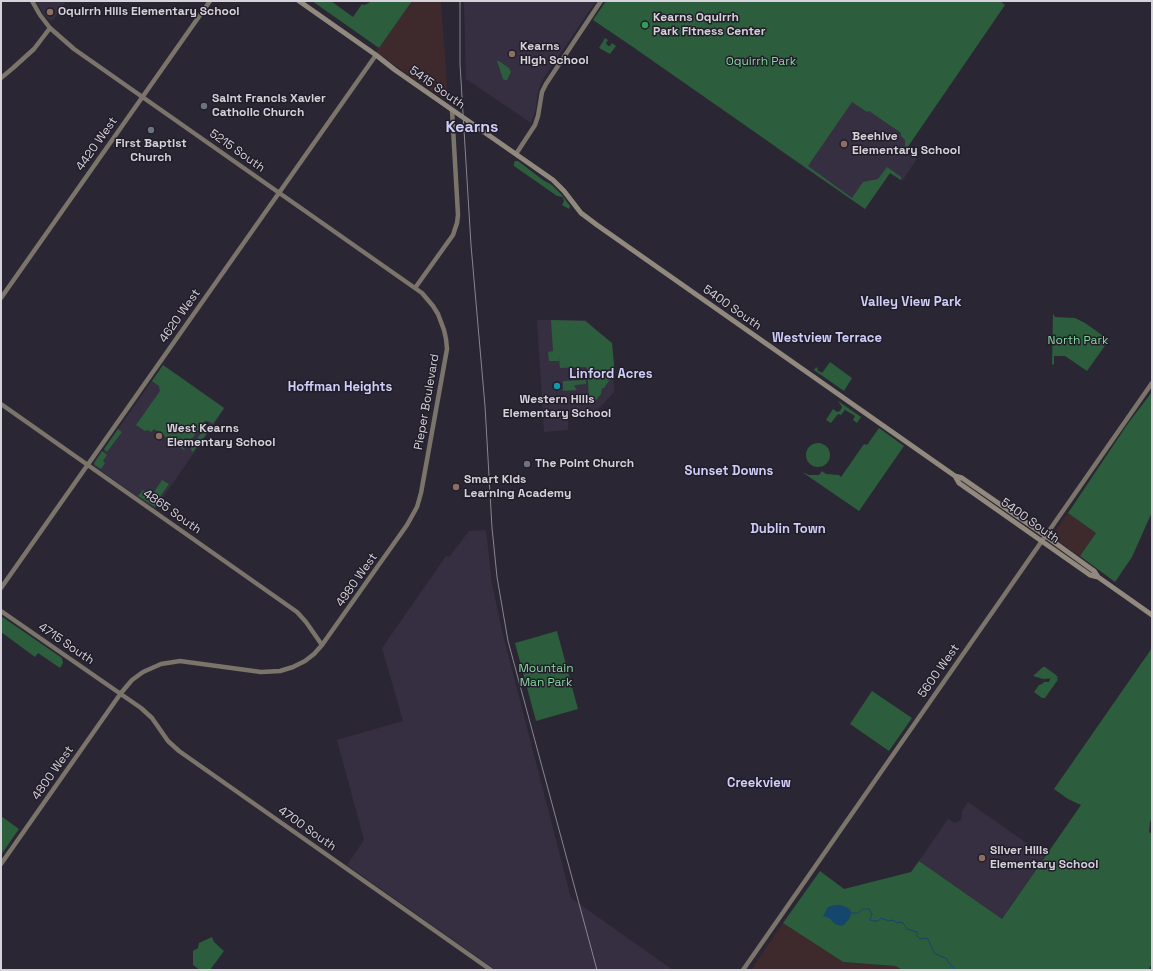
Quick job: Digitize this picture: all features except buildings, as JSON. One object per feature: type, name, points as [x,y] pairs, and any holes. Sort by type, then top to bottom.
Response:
[{"type":"main road","name":"5415 South","points":[[299,1],[558,185],[581,213],[597,225]]},
{"type":"main road","name":"5400 South","points":[[597,225],[955,476],[962,478],[1045,536],[1094,571],[1098,577]]},
{"type":"main road","name":"5400 South","points":[[955,476],[959,483],[1090,575],[1098,577],[1152,614]]},
{"type":"street","name":"5215 South","points":[[32,1],[50,28],[74,49],[416,288]]},
{"type":"street","name":"4420 West","points":[[1,298],[210,1]]},
{"type":"street","points":[[516,154],[535,125],[542,92],[546,84],[601,1]]},
{"type":"street","points":[[1,78],[34,49],[50,28]]},
{"type":"street","name":"4620 West","points":[[1,588],[376,55]]},
{"type":"street","points":[[416,288],[453,235],[456,227],[458,215],[452,110]]},
{"type":"street","name":"Pieper Boulevard","points":[[407,525],[415,512],[419,500],[447,349],[444,330],[438,314],[426,297],[416,288]]},
{"type":"street","name":"5600 West","points":[[743,970],[1152,383]]},
{"type":"street","name":"4865 South","points":[[1,404],[297,612],[322,645]]},
{"type":"street","name":"4980 West","points":[[121,693],[132,680],[143,672],[156,665],[165,663],[187,661],[261,672],[287,669],[300,664],[314,654],[322,645],[407,525]]},
{"type":"street","name":"4715 South","points":[[1,611],[121,693]]},
{"type":"street","name":"4800 West","points":[[1,864],[121,693]]},
{"type":"street","name":"4700 South","points":[[121,693],[145,710],[168,741],[179,751],[491,970]]},
{"type":"shaded area","name":"Oquirrh Hills Elementary School","points":[[36,1],[66,1],[51,21],[46,17]]},
{"type":"shaded area","points":[[412,1],[441,1],[448,99],[445,100],[376,52]]},
{"type":"shaded area","name":"Kearns High School","points":[[464,1],[596,1],[543,79],[538,91],[536,108],[531,123],[466,79]]},
{"type":"shaded area","name":"Beehive Elementary School","points":[[824,79],[912,141],[905,151],[917,159],[902,181],[890,173],[865,209],[776,148]]},
{"type":"shaded area","points":[[537,320],[586,320],[612,344],[614,392],[593,415],[568,416],[568,430],[544,432]]},
{"type":"shaded area","name":"West Kearns Elementary School","points":[[163,365],[225,408],[155,509],[93,465]]},
{"type":"shaded area","points":[[1068,513],[1096,533],[1080,556],[1053,538],[1052,535]]},
{"type":"shaded area","points":[[486,530],[492,584],[502,631],[571,898],[673,970],[496,970],[347,865],[364,840],[337,740],[403,721],[382,648],[446,556],[449,557],[469,531]]},
{"type":"shaded area","name":"Silver Hills Elementary School","points":[[968,802],[1045,856],[1002,919],[919,861],[948,819],[955,823],[961,820],[962,811]]},
{"type":"shaded area","points":[[783,923],[843,962],[895,966],[903,970],[751,970]]},
{"type":"green space","points":[[312,1],[331,1],[353,17],[362,4],[364,5],[370,1],[412,1],[379,48]]},
{"type":"green space","name":"Oquirrh Park","points":[[606,1],[1000,1],[1005,5],[905,151],[905,140],[901,136],[901,133],[869,111],[867,112],[852,102],[808,166],[852,198],[863,182],[878,179],[887,167],[901,177],[901,180],[890,173],[865,209],[593,20]]},
{"type":"green space","points":[[605,38],[608,40],[606,43],[608,46],[612,43],[616,46],[610,54],[599,48]]},
{"type":"green space","points":[[497,61],[509,68],[511,72],[507,80],[503,79]]},
{"type":"green space","points":[[515,161],[518,161],[552,185],[562,195],[570,206],[569,209],[562,205],[564,201],[563,197],[557,196],[514,166]]},
{"type":"green space","name":"North Park","points":[[1053,314],[1055,317],[1075,318],[1085,323],[1109,340],[1087,371],[1065,356],[1054,356],[1054,364],[1052,365]]},
{"type":"green space","points":[[551,320],[585,321],[612,343],[614,367],[610,371],[611,378],[604,388],[602,388],[601,394],[594,403],[589,401],[587,368],[560,368],[559,357],[559,361],[549,361],[548,352],[553,351]]},
{"type":"green space","points":[[830,362],[852,378],[844,391],[814,370],[816,367],[818,369],[817,370],[822,373]]},
{"type":"green space","points":[[163,365],[224,408],[213,424],[205,421],[190,441],[187,439],[181,446],[185,449],[184,450],[154,429],[151,432],[148,430],[145,431],[136,425],[160,391],[159,386],[152,381]]},
{"type":"green space","points":[[586,380],[586,385],[574,386],[577,390],[563,391],[563,381]]},
{"type":"green space","points":[[1152,392],[1152,512],[1132,557],[1115,582],[1080,556],[1096,533],[1068,513],[1129,422]]},
{"type":"green space","points":[[838,401],[861,417],[857,423],[853,420],[855,416],[845,410],[841,415],[838,414],[831,423],[826,420],[833,409],[837,412],[840,411],[842,407]]},
{"type":"green space","points":[[207,426],[211,428],[193,452],[191,447]]},
{"type":"green space","points":[[879,428],[904,446],[859,511],[802,472],[809,475],[819,475],[822,471],[826,474],[839,475],[841,477],[864,444],[867,445]]},
{"type":"green space","points":[[118,429],[122,432],[107,452],[104,449]]},
{"type":"green space","points":[[818,443],[827,446],[830,455],[827,464],[818,467],[809,464],[806,455],[809,446]]},
{"type":"green space","points":[[102,451],[107,455],[103,461],[105,463],[101,469],[94,463]]},
{"type":"green space","points":[[162,480],[169,484],[159,498],[160,502],[155,507],[152,495]]},
{"type":"green space","points":[[143,490],[151,495],[155,507],[138,496]]},
{"type":"green space","points":[[1,616],[62,658],[63,663],[60,668],[38,653],[35,657],[1,632]]},
{"type":"green space","name":"Mountain Man Park","points":[[557,631],[578,709],[536,721],[515,643]]},
{"type":"green space","points":[[1152,648],[1152,819],[1150,822],[1149,832],[1152,834],[1152,964],[1148,970],[903,970],[895,966],[843,962],[783,923],[820,871],[844,889],[911,872],[919,861],[1002,919],[1081,805],[1068,799],[1054,789]]},
{"type":"green space","points":[[1043,667],[1056,675],[1058,678],[1043,679],[1033,676]]},
{"type":"green space","points":[[1050,679],[1058,679],[1045,698],[1042,698],[1034,692],[1039,685],[1044,682],[1049,682]]},
{"type":"green space","points":[[872,691],[912,718],[889,751],[850,724]]},
{"type":"green space","points":[[1,816],[19,829],[1,855]]},
{"type":"green space","points":[[212,937],[214,942],[224,951],[210,970],[200,970],[193,965],[193,951],[198,948],[199,943]]},
{"type":"water","points":[[841,905],[851,911],[850,918],[844,925],[841,926],[835,924],[829,918],[823,916],[828,907]]},
{"type":"waterway","points":[[850,913],[858,913],[863,909],[869,909],[872,914],[870,920],[878,921],[881,918],[888,921],[893,920],[897,923],[903,923],[907,929],[917,932],[917,936],[920,939],[928,939],[934,953],[947,959],[955,970]]},
{"type":"railway","points":[[460,1],[460,64],[471,245],[485,406],[492,528],[497,577],[508,641],[597,970]]},
{"type":"place","name":"Oquirrh Hills Elementary School","points":[[50,12]]},
{"type":"place","name":"Kearns Oquirrh Park Fitness Center","points":[[645,25]]},
{"type":"place","name":"Kearns High School","points":[[512,54]]},
{"type":"place","name":"Saint Francis Xavier Catholic Church","points":[[204,106]]},
{"type":"place","name":"First Baptist Church","points":[[151,130]]},
{"type":"place","name":"Beehive Elementary School","points":[[844,144]]},
{"type":"place","name":"Western Hills Elementary School","points":[[557,386]]},
{"type":"place","name":"West Kearns Elementary School","points":[[159,436]]},
{"type":"place","name":"The Point Church","points":[[527,464]]},
{"type":"place","name":"Smart Kids Learning Academy","points":[[456,487]]},
{"type":"place","name":"Silver Hills Elementary School","points":[[982,858]]},
{"type":"district","name":"Kearns","points":[[472,128]]},
{"type":"district","name":"Valley View Park","points":[[911,302]]},
{"type":"district","name":"Westview Terrace","points":[[827,338]]},
{"type":"district","name":"Linford Acres","points":[[611,374]]},
{"type":"district","name":"Hoffman Heights","points":[[340,387]]},
{"type":"district","name":"Sunset Downs","points":[[729,471]]},
{"type":"district","name":"Dublin Town","points":[[788,529]]},
{"type":"district","name":"Creekview","points":[[759,783]]}]
